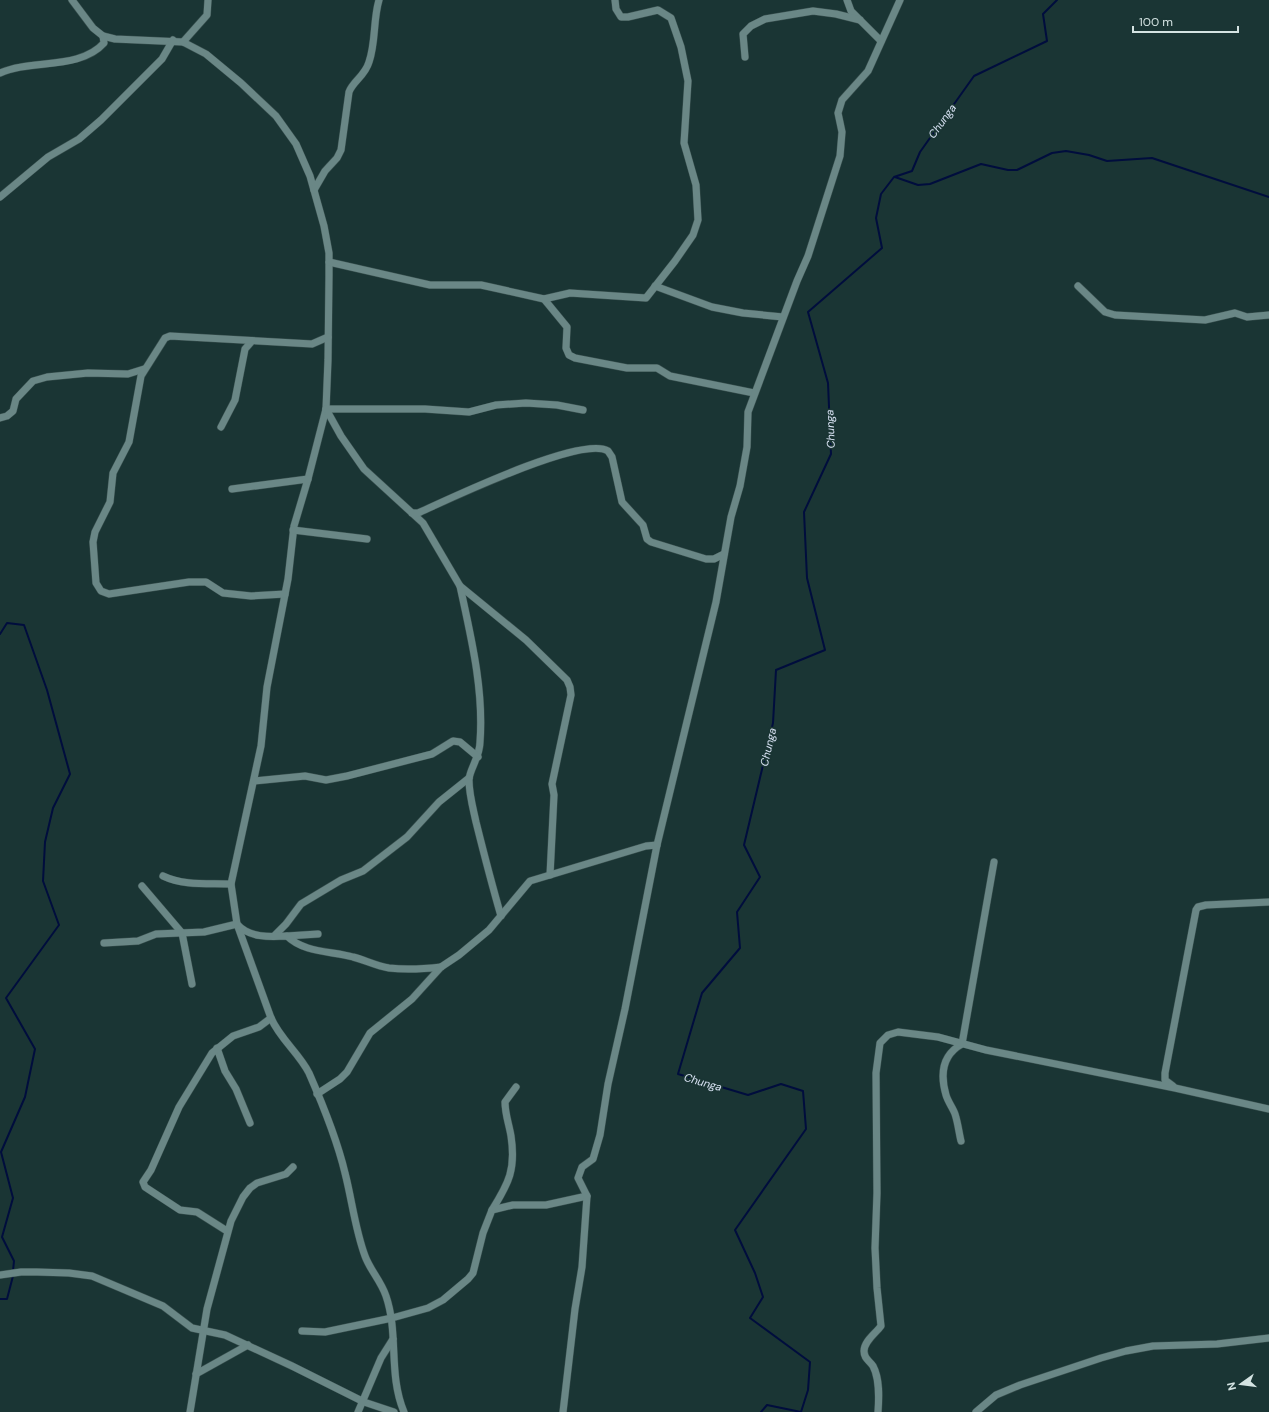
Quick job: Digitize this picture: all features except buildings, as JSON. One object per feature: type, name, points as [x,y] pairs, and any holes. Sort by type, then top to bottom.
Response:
[{"type":"street","points":[[72,0],[93,28],[103,36],[114,39],[173,40],[183,42],[206,54],[241,83],[276,116],[296,144],[314,190],[324,226],[329,262],[326,409],[293,530],[285,594],[270,672],[261,746],[231,884],[237,924],[271,1018],[278,1031],[304,1064],[343,1163],[365,1256],[384,1291],[392,1318],[394,1378],[398,1398],[404,1412]]},
{"type":"street","points":[[183,42],[207,15],[208,0]]},
{"type":"street","points":[[314,190],[325,171],[337,158],[341,150],[349,92],[351,87],[362,77],[370,60],[376,10],[379,0]]},
{"type":"street","points":[[329,262],[430,284],[481,285],[544,299],[570,293],[646,298],[675,262],[693,235],[698,220],[696,185],[684,143],[688,74],[671,18],[658,10],[628,17],[621,17],[616,9],[615,0]]},
{"type":"street","points":[[848,0],[851,11],[881,41]]},
{"type":"street","points":[[557,1412],[564,1410],[575,1309],[582,1267],[587,1196],[578,1178],[582,1167],[593,1159],[600,1135],[608,1084],[625,1009],[657,845],[716,602],[731,517],[740,486],[747,447],[748,412],[783,317],[808,256],[840,156],[842,132],[838,113],[842,100],[868,71],[900,0]]},
{"type":"street","points":[[745,56],[743,34],[751,26],[766,19],[818,11],[860,20]]},
{"type":"street","points":[[0,73],[23,66],[60,62],[91,54],[104,43],[103,36]]},
{"type":"street","points":[[0,197],[48,156],[79,139],[102,120],[162,59],[173,40]]},
{"type":"street","points":[[655,286],[712,307],[743,313],[783,317]]},
{"type":"street","points":[[1078,286],[1105,312],[1115,315],[1206,320],[1235,313],[1246,317],[1269,316]]},
{"type":"street","points":[[544,299],[567,327],[566,348],[568,355],[627,368],[657,368],[670,376],[754,393]]},
{"type":"street","points":[[285,594],[251,596],[223,593],[206,582],[189,582],[109,594],[101,591],[96,583],[93,542],[95,532],[110,502],[113,473],[129,442],[144,369],[165,338],[170,336],[312,344],[328,337]]},
{"type":"street","points":[[221,428],[235,400],[245,350],[252,341]]},
{"type":"street","points":[[0,418],[7,416],[13,411],[16,398],[33,381],[47,377],[88,373],[128,374],[144,369]]},
{"type":"street","points":[[326,409],[425,409],[469,412],[496,405],[526,403],[557,405],[583,410]]},
{"type":"street","points":[[326,409],[341,436],[364,469],[423,523],[460,586],[474,657],[480,698],[480,742],[478,757],[469,778],[470,799],[501,916]]},
{"type":"street","points":[[412,513],[418,513],[544,460],[598,448],[606,449],[612,457],[622,502],[643,525],[647,539],[651,542],[706,559],[714,559],[724,554]]},
{"type":"street","points":[[232,489],[308,479]]},
{"type":"street","points":[[293,530],[367,539]]},
{"type":"street","points":[[460,586],[526,640],[567,680],[570,687],[571,696],[552,784],[554,795],[550,875]]},
{"type":"street","points":[[254,781],[305,776],[326,780],[347,776],[432,754],[453,741],[460,742],[478,757]]},
{"type":"street","points":[[273,937],[286,924],[301,904],[341,880],[363,871],[406,837],[438,802],[469,778]]},
{"type":"street","points":[[317,1094],[340,1079],[350,1067],[370,1033],[412,999],[441,967],[475,942],[501,916],[530,881],[646,846],[657,845]]},
{"type":"street","points":[[961,1141],[956,1115],[946,1096],[943,1077],[945,1063],[949,1053],[962,1044],[994,862]]},
{"type":"street","points":[[163,876],[172,881],[187,884],[231,884]]},
{"type":"street","points":[[142,886],[182,933],[192,984]]},
{"type":"street","points":[[1175,1088],[1167,1082],[1164,1073],[1196,910],[1198,907],[1206,905],[1269,902]]},
{"type":"street","points":[[237,924],[243,931],[250,934],[273,937],[318,934]]},
{"type":"street","points":[[104,943],[130,942],[156,934],[204,932],[237,924]]},
{"type":"street","points":[[287,936],[298,944],[307,948],[354,957],[380,966],[422,968],[441,967]]},
{"type":"street","points":[[228,1231],[197,1212],[180,1210],[143,1185],[179,1107],[207,1059],[217,1048],[233,1036],[259,1026],[271,1018]]},
{"type":"street","points":[[878,1412],[877,1380],[873,1366],[865,1358],[864,1350],[867,1342],[881,1326],[875,1248],[877,1194],[876,1073],[880,1043],[888,1034],[898,1032],[938,1037],[962,1044],[1269,1109]]},
{"type":"street","points":[[217,1048],[225,1072],[236,1089],[250,1123]]},
{"type":"street","points":[[302,1331],[325,1332],[418,1312],[438,1303],[468,1279],[473,1273],[483,1233],[492,1210],[508,1182],[513,1169],[511,1136],[506,1102],[516,1087]]},
{"type":"street","points":[[190,1412],[207,1309],[228,1231],[246,1191],[257,1183],[286,1174],[293,1167]]},
{"type":"street","points":[[492,1210],[513,1205],[546,1206],[587,1196]]},
{"type":"street","points":[[0,1275],[20,1272],[68,1273],[92,1276],[163,1306],[192,1328],[204,1332],[225,1335],[364,1402],[394,1412]]},
{"type":"street","points":[[976,1412],[996,1395],[1020,1385],[1126,1351],[1153,1346],[1217,1344],[1269,1338]]},
{"type":"street","points":[[358,1412],[364,1402],[381,1358],[393,1339]]},
{"type":"street","points":[[196,1374],[229,1354],[248,1346]]},
{"type":"waterway","name":"Chunga","points":[[761,1412],[767,1405],[801,1412],[808,1390],[810,1362],[750,1318],[763,1297],[755,1273],[735,1230],[806,1129],[803,1091],[781,1084],[748,1095],[678,1074],[702,993],[740,948],[737,912],[760,877],[744,845],[773,723],[776,670],[825,650],[807,578],[804,512],[831,454],[828,383],[808,312],[882,248],[876,218],[881,194],[894,177],[912,171],[920,152],[974,76],[1047,41],[1043,14],[1057,0]]},
{"type":"waterway","points":[[895,177],[918,185],[930,184],[981,164],[1008,170],[1017,170],[1052,153],[1066,151],[1089,155],[1107,161],[1152,158],[1269,197]]},
{"type":"waterway","points":[[0,634],[7,623],[24,625],[47,690],[70,774],[53,808],[45,842],[43,881],[59,925],[6,998],[35,1049],[25,1097],[1,1152],[13,1198],[2,1237],[14,1261],[13,1271]]},
{"type":"waterway","points":[[0,1299],[7,1299],[13,1276]]}]
